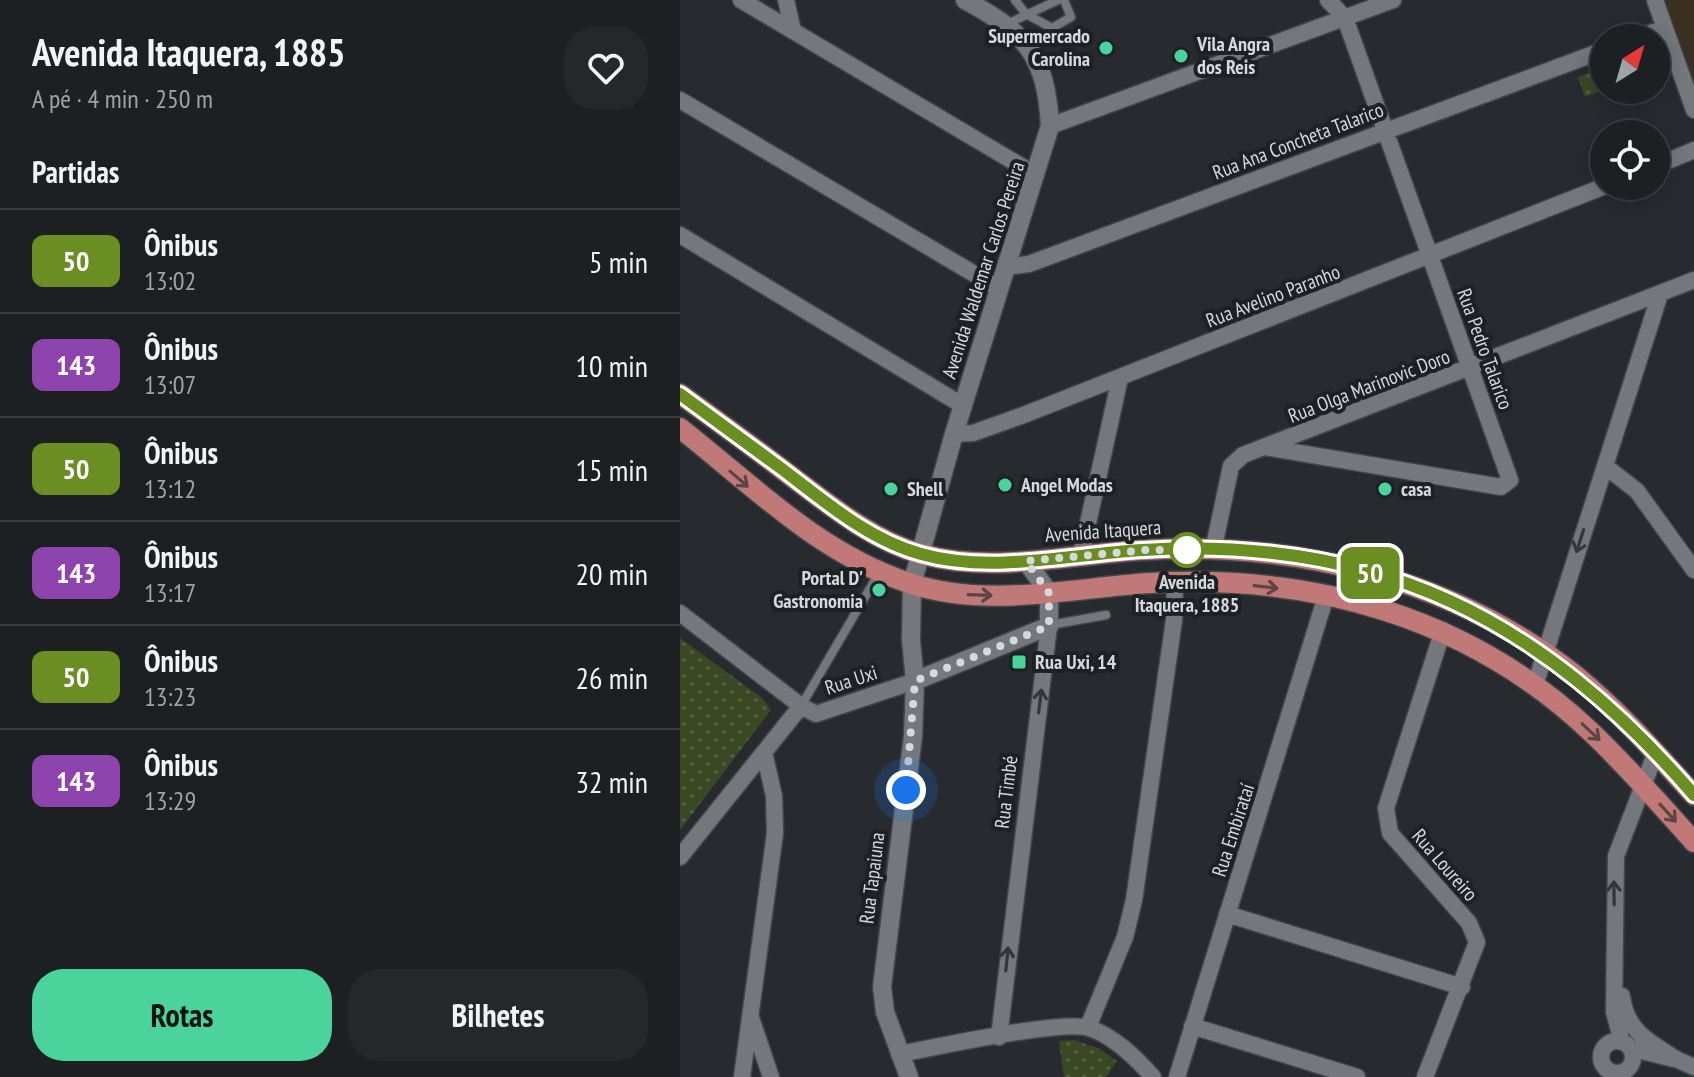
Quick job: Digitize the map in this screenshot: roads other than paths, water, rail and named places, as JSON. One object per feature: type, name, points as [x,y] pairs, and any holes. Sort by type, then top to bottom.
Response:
[{"type":"main road","name":"Avenida Itaquera","points":[[680,394],[841,513],[919,554],[978,562],[1026,561],[1146,550],[1213,551],[1328,562],[1417,586],[1494,621],[1544,652],[1611,707],[1694,795]]},
{"type":"main road","points":[[680,428],[809,534],[879,572],[912,584],[986,597],[1175,582],[1236,583],[1326,596],[1405,615],[1443,630],[1535,685],[1590,731],[1694,842]]},
{"type":"street","points":[[741,0],[1036,175]]},
{"type":"street","points":[[786,0],[793,31]]},
{"type":"street","name":"Avenida Waldemar Carlos Pereira","points":[[912,584],[962,405],[1050,126],[1045,83],[1038,59],[1028,43],[1007,24],[965,0]]},
{"type":"street","name":"Rua Pedro Talarico","points":[[1265,447],[1506,487],[1510,480],[1345,18],[1328,0]]},
{"type":"street","points":[[1050,126],[1393,0]]},
{"type":"street","points":[[1655,0],[1664,24]]},
{"type":"street","points":[[1670,42],[1694,110]]},
{"type":"street","name":"Rua Ana Concheta Talarico","points":[[1005,267],[1029,264],[1590,55]]},
{"type":"street","points":[[680,100],[998,288]]},
{"type":"street","points":[[1670,160],[1694,150]]},
{"type":"street","name":"Rua Avelino Paranho","points":[[954,434],[973,433],[1120,378],[1590,192]]},
{"type":"street","points":[[680,235],[962,405]]},
{"type":"street","name":"Rua Olga Marinovic Doro","points":[[1213,551],[1231,466],[1243,455],[1694,280]]},
{"type":"street","points":[[1535,685],[1660,294]]},
{"type":"street","points":[[1081,555],[1120,378]]},
{"type":"street","points":[[1605,466],[1637,491],[1694,570]]},
{"type":"street","points":[[1026,561],[1049,593]]},
{"type":"street","points":[[1088,1027],[1125,937],[1134,900],[1172,635],[1175,582]]},
{"type":"street","name":"Rua Tapaiuna","points":[[909,1077],[885,1012],[882,987],[913,736],[912,584]]},
{"type":"street","name":"Rua Timbé","points":[[999,1037],[1049,626],[1049,593]]},
{"type":"street","name":"Rua Embirataí","points":[[1177,1077],[1326,596]]},
{"type":"street","points":[[680,613],[801,706]]},
{"type":"street","name":"Rua Uxi","points":[[680,857],[801,706],[816,714],[827,712],[915,681],[1049,626]]},
{"type":"street","name":"Rua Loureiro","points":[[1425,1077],[1476,952],[1474,933],[1390,833],[1386,808],[1443,630]]},
{"type":"street","points":[[742,1077],[775,833],[774,796],[764,752]]},
{"type":"street","points":[[1656,752],[1616,856],[1613,884],[1617,971],[1614,1012],[1626,1045],[1632,1062],[1621,1075],[1599,1070],[1602,1053],[1608,1045],[1626,1045],[1686,1064]]},
{"type":"street","points":[[1227,914],[1462,987]]},
{"type":"street","points":[[1617,971],[1629,1024],[1639,1035],[1686,1064]]},
{"type":"street","points":[[750,1012],[771,1077]]},
{"type":"street","points":[[1192,1026],[1357,1077]]},
{"type":"street","points":[[899,1054],[999,1037],[1088,1027],[1127,1051],[1153,1077]]},
{"type":"lane","points":[[1007,24],[1026,14],[1061,0],[1071,17],[1052,28],[1026,14],[1015,0]]},
{"type":"lane","points":[[801,706],[879,572]]},
{"type":"lane","points":[[1049,626],[1106,615]]},
{"type":"place","name":"Supermercado Carolina","points":[[1106,48]]},
{"type":"place","name":"Vila Angra dos Reis","points":[[1181,56]]},
{"type":"place","name":"Angel Modas","points":[[1005,485]]},
{"type":"place","name":"Shell","points":[[891,489]]},
{"type":"place","name":"casa","points":[[1385,489]]},
{"type":"place","name":"Avenida Itaquera, 1885","points":[[1187,550]]},
{"type":"place","name":"Portal D' Gastronomia","points":[[879,590]]},
{"type":"place","name":"Rua Uxi, 14","points":[[1019,662]]}]
